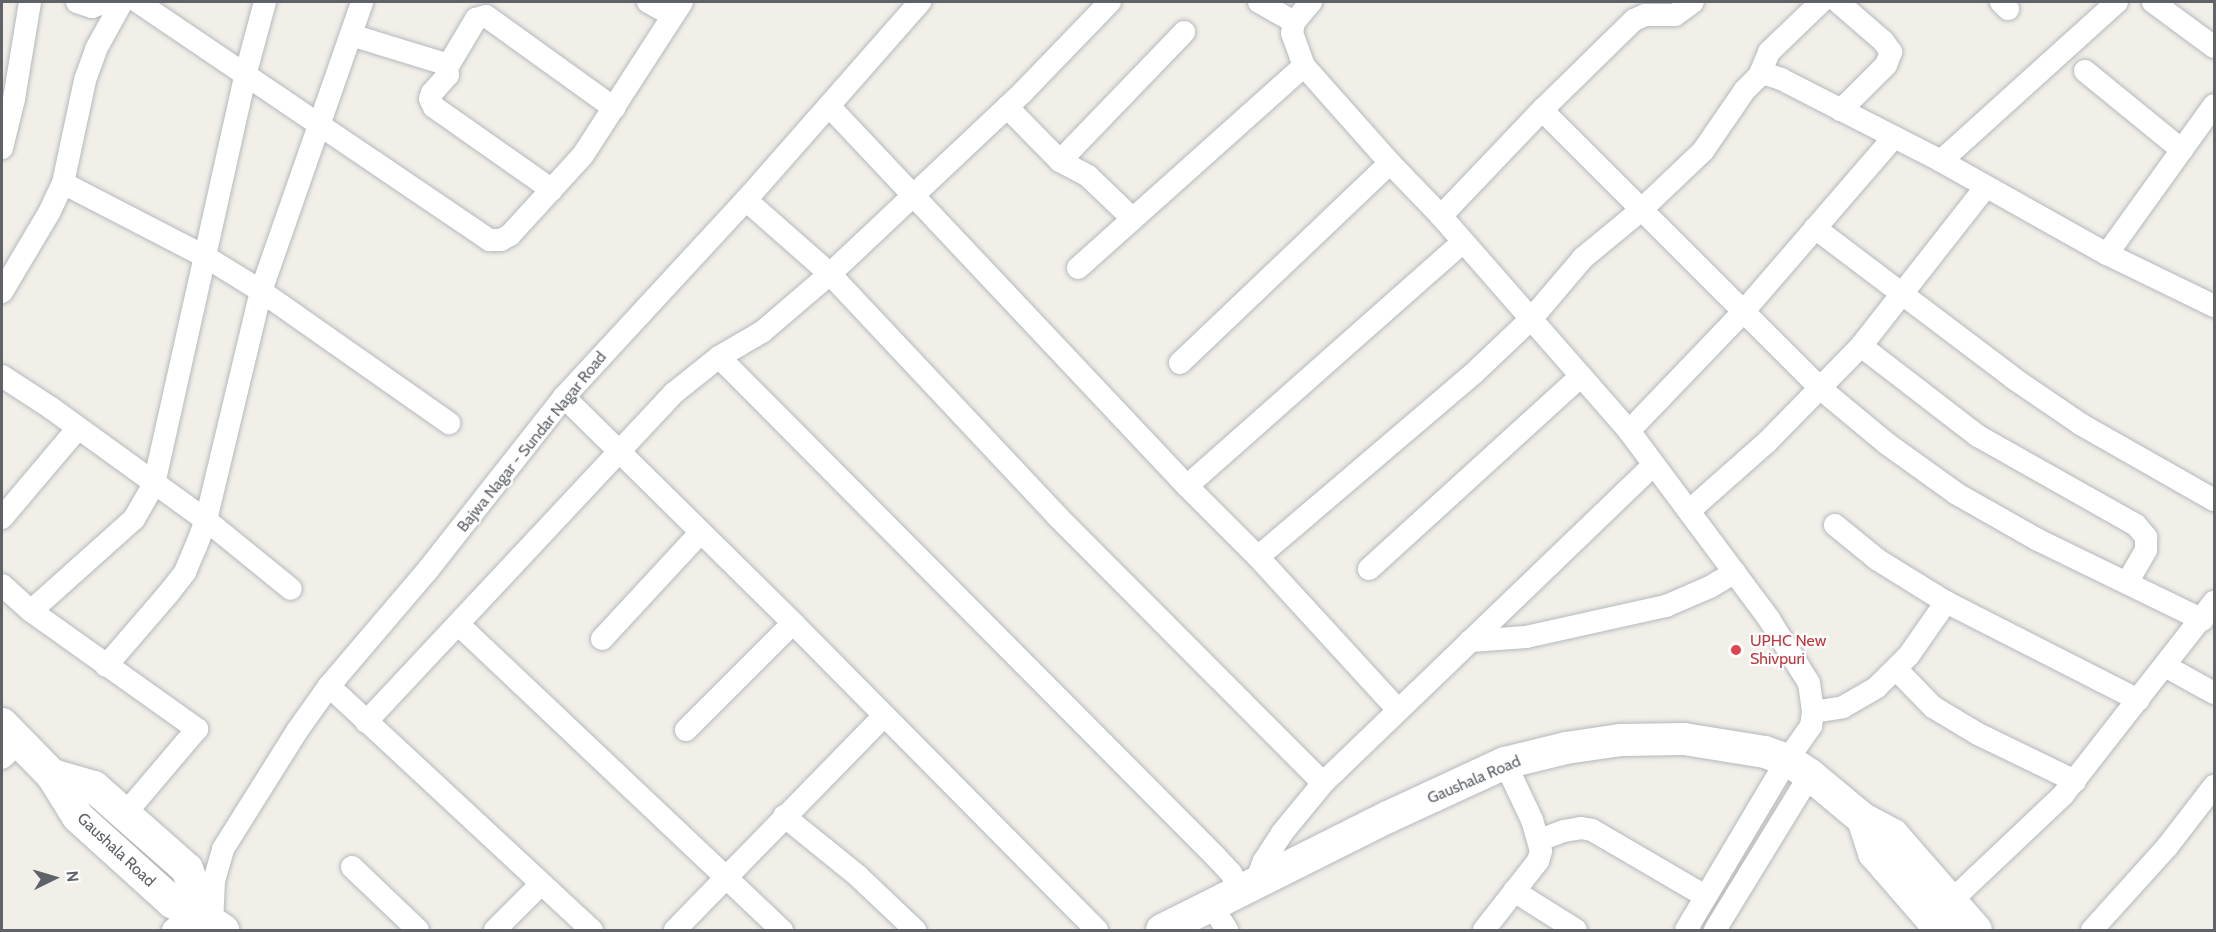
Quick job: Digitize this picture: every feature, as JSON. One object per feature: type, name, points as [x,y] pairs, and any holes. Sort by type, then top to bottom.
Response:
[{"type":"street","points":[[2,148],[14,99],[30,2]]},
{"type":"street","points":[[77,2],[92,7],[106,2]]},
{"type":"street","points":[[2,292],[49,213],[63,183],[85,80],[96,49],[122,2]]},
{"type":"street","points":[[138,2],[490,240],[501,240],[510,235],[583,155],[677,8],[648,2]]},
{"type":"street","points":[[32,611],[134,519],[154,484],[245,76],[265,2]]},
{"type":"street","points":[[106,666],[184,572],[206,520],[261,291],[362,2]]},
{"type":"street","name":"Bajwa Nagar - Sundar Nagar Road","points":[[196,919],[214,881],[224,849],[297,731],[329,686],[427,571],[564,398],[746,200],[920,2]]},
{"type":"street","points":[[366,722],[674,393],[719,357],[762,332],[830,274],[1007,107],[1110,2]]},
{"type":"street","points":[[1259,2],[1294,22]]},
{"type":"street","points":[[1311,2],[1294,22],[1294,41],[1304,66],[1390,163],[1442,216],[1629,431],[1770,619],[1809,683],[1813,712],[1798,767],[1715,930]]},
{"type":"street","points":[[1442,216],[1542,110],[1634,20],[1645,15],[1678,14],[1693,2]]},
{"type":"street","points":[[1258,557],[1473,375],[1532,318],[1583,258],[1641,210],[1703,151],[1745,90],[1759,76],[1769,52],[1821,2]]},
{"type":"street","points":[[1838,2],[1883,41],[1891,52],[1886,66],[1841,110]]},
{"type":"street","points":[[1941,161],[2117,2]]},
{"type":"street","points":[[2154,2],[2214,46]]},
{"type":"street","points":[[552,190],[430,103],[432,93],[448,75],[448,66],[476,19],[486,16],[614,108]]},
{"type":"street","points":[[1060,161],[1184,32]]},
{"type":"street","points":[[351,35],[448,66]]},
{"type":"street","points":[[1078,268],[1304,66]]},
{"type":"street","points":[[2085,71],[2182,150]]},
{"type":"street","points":[[1759,76],[1766,74],[1781,79],[1941,161],[1985,188],[2107,254],[2214,305]]},
{"type":"street","points":[[2107,254],[2214,105]]},
{"type":"street","points":[[829,106],[1187,486],[1258,557],[1398,710]]},
{"type":"street","points":[[1007,107],[1060,161],[1088,176],[1133,219]]},
{"type":"street","points":[[1542,110],[1821,388],[1886,443],[1957,494],[2038,540],[2127,583],[2209,611],[2075,782],[1946,916],[1976,930]]},
{"type":"street","points":[[1629,431],[1743,312],[1894,137]]},
{"type":"street","points":[[1180,363],[1390,163]]},
{"type":"street","points":[[63,183],[206,257],[261,291],[449,423]]},
{"type":"street","points":[[1689,511],[1821,388],[1861,346],[1900,293],[1985,188]]},
{"type":"street","points":[[746,200],[830,274],[1058,517],[1323,783]]},
{"type":"street","points":[[1815,228],[2013,378],[2082,425],[2214,500]]},
{"type":"street","points":[[1187,486],[1463,242]]},
{"type":"street","points":[[1861,346],[1978,436],[2136,525],[2146,537],[2146,550],[2127,583]]},
{"type":"street","points":[[719,357],[1248,888],[1282,833],[1323,783],[1653,465]]},
{"type":"street","points":[[2,376],[206,520],[291,589]]},
{"type":"street","points":[[1369,569],[1580,377]]},
{"type":"street","points":[[564,398],[793,623],[1097,930]]},
{"type":"street","points":[[2,518],[78,428]]},
{"type":"street","points":[[1835,525],[1878,560],[1946,602],[2138,700]]},
{"type":"street","points":[[602,639],[700,533]]},
{"type":"street","points":[[1470,641],[1526,637],[1666,606],[1710,587],[1735,572]]},
{"type":"street","points":[[2,585],[32,611],[106,666],[197,729],[125,814]]},
{"type":"street","points":[[1813,712],[1851,703],[1897,670],[1946,602]]},
{"type":"street","points":[[686,730],[793,623]]},
{"type":"street","points":[[458,624],[782,930]]},
{"type":"street","points":[[2165,666],[2214,693]]},
{"type":"street","points":[[1897,670],[1933,707],[1978,734],[2075,782]]},
{"type":"street","points":[[329,686],[592,930]]},
{"type":"street","points":[[675,930],[725,876],[884,716]]},
{"type":"street","name":"Gaushala Road","points":[[1162,930],[1219,918],[1248,888],[1388,817],[1505,763],[1566,747],[1610,741],[1684,739],[1740,747],[1798,767],[1863,819],[1874,853],[1946,916]]},
{"type":"street","name":"Gaushala Road","points":[[7,742],[52,775],[78,817],[196,919]]},
{"type":"street","points":[[1484,930],[1538,861],[1540,840],[1505,763]]},
{"type":"street","points":[[1686,930],[1706,896],[1798,767]]},
{"type":"street","points":[[52,775],[94,787],[187,869],[196,919]]},
{"type":"street","points":[[2092,930],[2167,847],[2214,786]]},
{"type":"street","points":[[784,816],[858,876],[915,930]]},
{"type":"street","points":[[1540,840],[1564,831],[1581,828],[1592,830],[1706,896]]},
{"type":"street","points":[[352,867],[418,930]]},
{"type":"street","points":[[495,930],[541,884]]},
{"type":"street","points":[[1514,891],[1576,930]]},
{"type":"place","name":"UPHC New Shivpuri","points":[[1736,650]]}]
